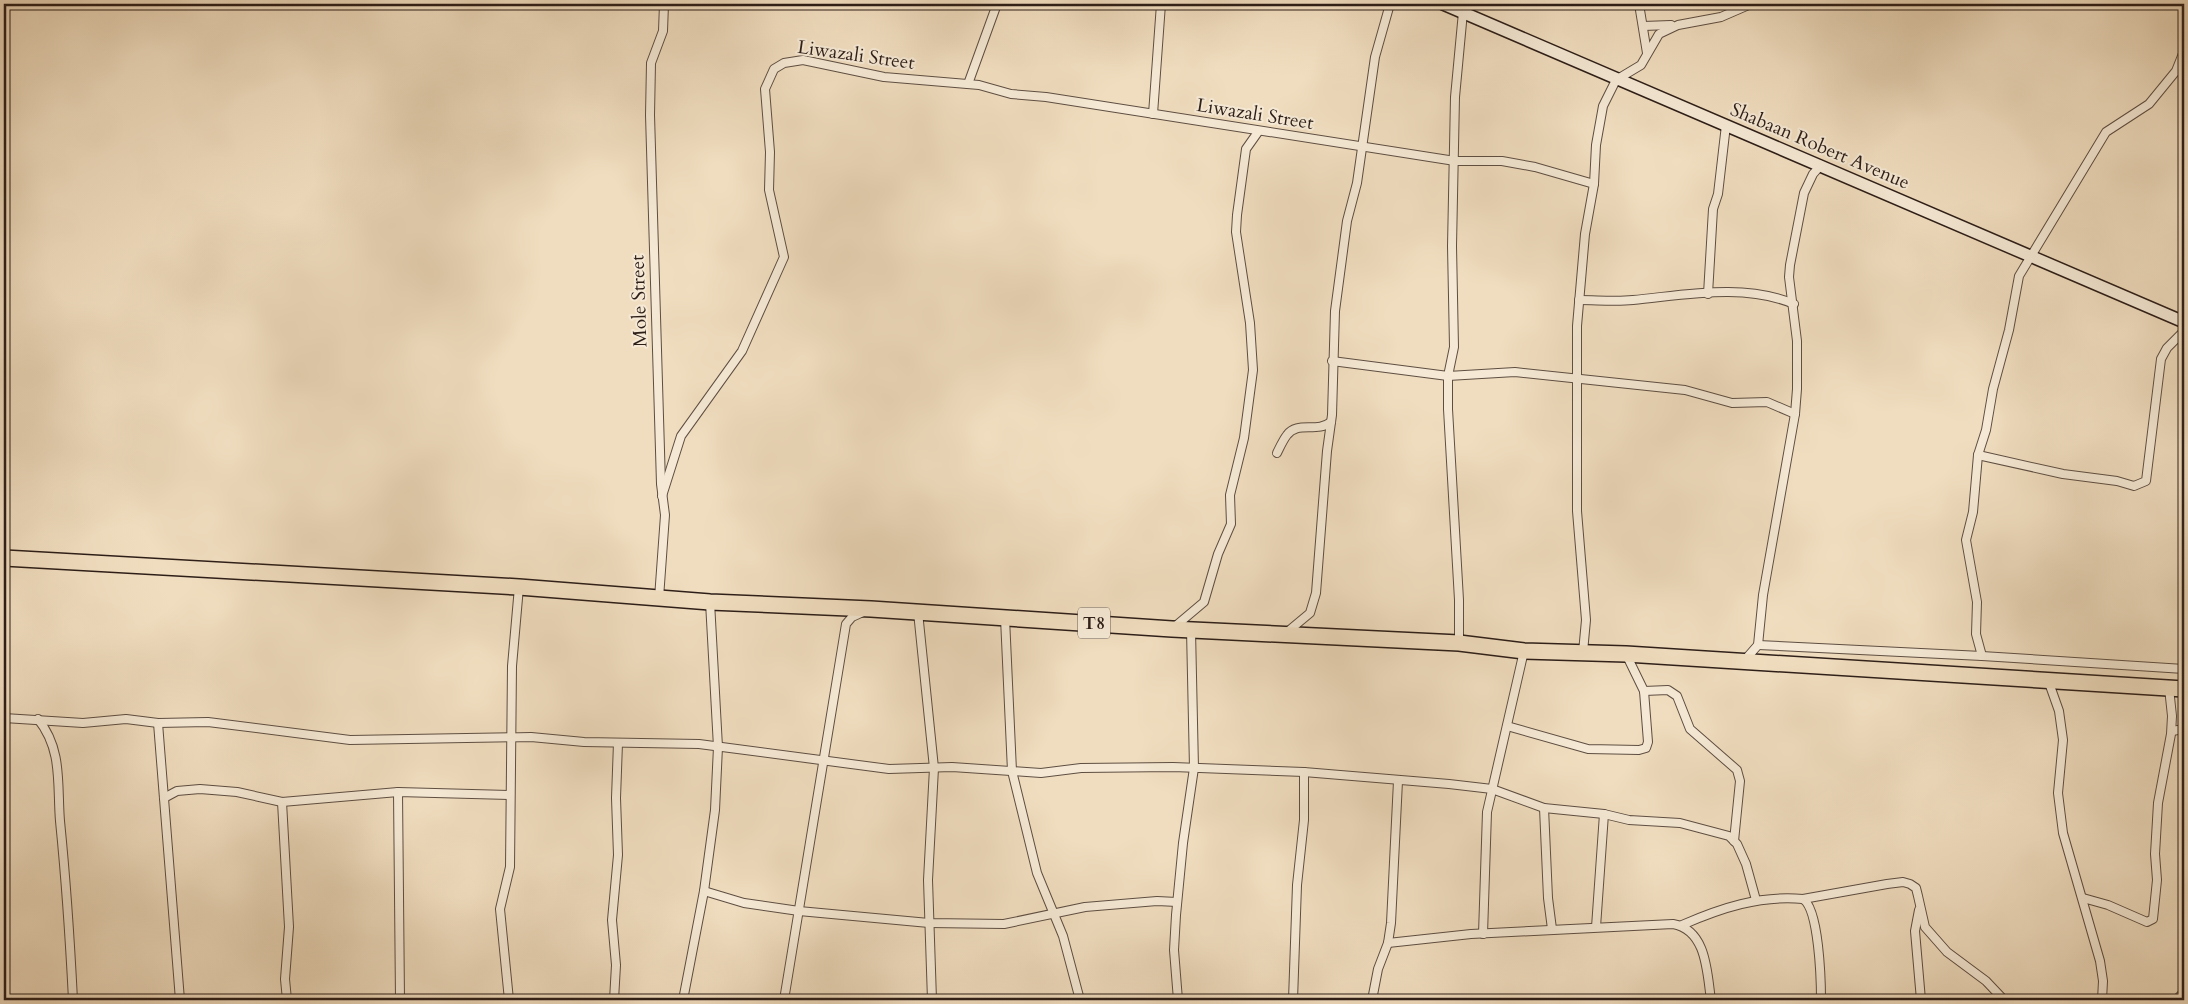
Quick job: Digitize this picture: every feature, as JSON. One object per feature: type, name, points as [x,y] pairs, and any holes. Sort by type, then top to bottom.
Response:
[{"type":"highway","name":"T8","points":[[4,558],[519,587],[710,602],[871,608],[1172,629],[1459,643],[1524,651],[1626,654],[1978,678],[2048,680],[2177,688]]},
{"type":"street","name":"Mole Street","points":[[659,598],[665,515],[662,496],[650,115],[651,63],[663,31],[664,4]]},
{"type":"street","points":[[968,84],[997,4]]},
{"type":"street","points":[[1153,114],[1161,4]]},
{"type":"street","points":[[1282,635],[1303,621],[1313,607],[1319,566],[1331,422],[1335,311],[1347,221],[1357,183],[1375,58],[1390,4]]},
{"type":"street","name":"Shabaan Robert Avenue","points":[[1442,4],[2184,322]]},
{"type":"street","points":[[1639,4],[1647,53]]},
{"type":"street","points":[[1643,26],[1678,25],[1721,17],[1751,4]]},
{"type":"street","points":[[1459,643],[1448,376],[1454,347],[1452,246],[1456,82],[1463,12]]},
{"type":"street","points":[[1584,652],[1586,620],[1578,534],[1577,379],[1579,300],[1585,234],[1594,184],[1596,145],[1603,106],[1616,80],[1639,68],[1659,34],[1678,25]]},
{"type":"street","points":[[1982,656],[1976,634],[1977,602],[1966,540],[1973,512],[1978,455],[1986,430],[1993,389],[2009,330],[2017,283],[2021,272],[2045,236],[2068,191],[2106,132],[2149,104],[2164,88],[2182,63],[2184,51]]},
{"type":"street","name":"Liwazali Street","points":[[662,496],[680,436],[742,351],[784,257],[769,190],[770,152],[765,89],[774,69],[788,61],[803,60],[884,77],[979,85],[1011,94],[1455,161],[1510,163],[1535,167],[1594,184]]},
{"type":"street","points":[[1708,294],[1712,209],[1718,194],[1726,125]]},
{"type":"street","points":[[1172,629],[1204,602],[1218,554],[1230,524],[1230,495],[1244,438],[1253,370],[1250,322],[1236,232],[1237,215],[1246,149],[1258,132]]},
{"type":"street","points":[[1744,661],[1758,645],[1778,505],[1795,414],[1798,369],[1794,304],[1789,277],[1790,265],[1804,193],[1810,178],[1821,165]]},
{"type":"street","points":[[1579,300],[1632,301],[1708,294],[1760,294],[1794,304]]},
{"type":"street","points":[[1978,455],[2063,474],[2118,481],[2134,486],[2143,484],[2146,481],[2161,358],[2167,348],[2184,331]]},
{"type":"street","points":[[1332,362],[1448,376],[1515,372],[1685,390],[1732,403],[1767,402],[1795,414]]},
{"type":"street","points":[[1277,453],[1287,434],[1292,431],[1302,427],[1324,427],[1331,422]]},
{"type":"street","points":[[509,1000],[500,909],[510,867],[509,795],[512,737],[512,666],[519,587]]},
{"type":"street","points":[[683,1000],[704,892],[715,810],[718,747],[710,602]]},
{"type":"street","points":[[784,1000],[846,624],[852,617],[871,608]]},
{"type":"street","points":[[918,612],[934,768],[928,857],[932,1000]]},
{"type":"street","points":[[1005,618],[1012,771],[1037,873],[1063,936],[1080,1000]]},
{"type":"street","points":[[1178,1000],[1174,950],[1177,902],[1194,768],[1191,630]]},
{"type":"street","points":[[1758,645],[1982,656],[2184,669]]},
{"type":"street","points":[[1483,934],[1485,837],[1492,789],[1524,651]]},
{"type":"street","points":[[1507,726],[1588,749],[1644,749],[1648,742],[1644,691],[1626,654]]},
{"type":"street","points":[[2048,680],[2059,711],[2063,740],[2058,793],[2063,833],[2083,898],[2102,972],[2102,1000]]},
{"type":"street","points":[[2083,898],[2108,905],[2138,920],[2147,922],[2153,918],[2157,880],[2155,854],[2158,803],[2172,731],[2177,688]]},
{"type":"street","points":[[1644,691],[1668,690],[1677,696],[1690,729],[1737,770],[1740,781],[1734,840]]},
{"type":"street","points":[[4,718],[83,723],[126,719],[158,723],[208,722],[350,740],[452,740],[512,737],[618,743],[698,744],[796,756],[822,762],[889,769],[952,767],[1041,773],[1081,768],[1194,768],[1304,772],[1492,789],[1544,808],[1604,814],[1629,820],[1692,826],[1729,836],[1734,840],[1746,864],[1756,900]]},
{"type":"street","points":[[38,719],[50,736],[59,774],[73,1000]]},
{"type":"street","points":[[158,723],[180,1000]]},
{"type":"street","points":[[2172,731],[2184,729]]},
{"type":"street","points":[[614,1000],[616,966],[612,920],[618,855],[616,798],[618,743]]},
{"type":"street","points":[[1293,1000],[1296,976],[1297,885],[1304,820],[1304,772]]},
{"type":"street","points":[[1372,1000],[1378,969],[1388,943],[1392,903],[1398,781]]},
{"type":"street","points":[[164,798],[177,791],[206,789],[237,792],[282,802],[398,792],[509,795]]},
{"type":"street","points":[[398,792],[400,1000]]},
{"type":"street","points":[[282,802],[289,927],[286,980],[287,1000]]},
{"type":"street","points":[[1544,808],[1548,898],[1552,930]]},
{"type":"street","points":[[1596,928],[1604,814]]},
{"type":"street","points":[[1388,943],[1483,934],[1653,923],[1682,925],[1715,912],[1756,900],[1803,899],[1903,882],[1916,888],[1925,927],[1935,940],[1959,962],[1986,981],[2004,1000]]},
{"type":"street","points":[[704,892],[744,903],[798,911],[929,923],[1004,924],[1085,908],[1118,904],[1177,902]]},
{"type":"street","points":[[1803,899],[1810,907],[1814,920],[1821,1000]]},
{"type":"street","points":[[1920,907],[1915,931],[1921,1000]]},
{"type":"street","points":[[1682,925],[1698,940],[1706,969],[1711,1000]]},
{"type":"street","points":[[2176,1000],[2184,992]]}]
